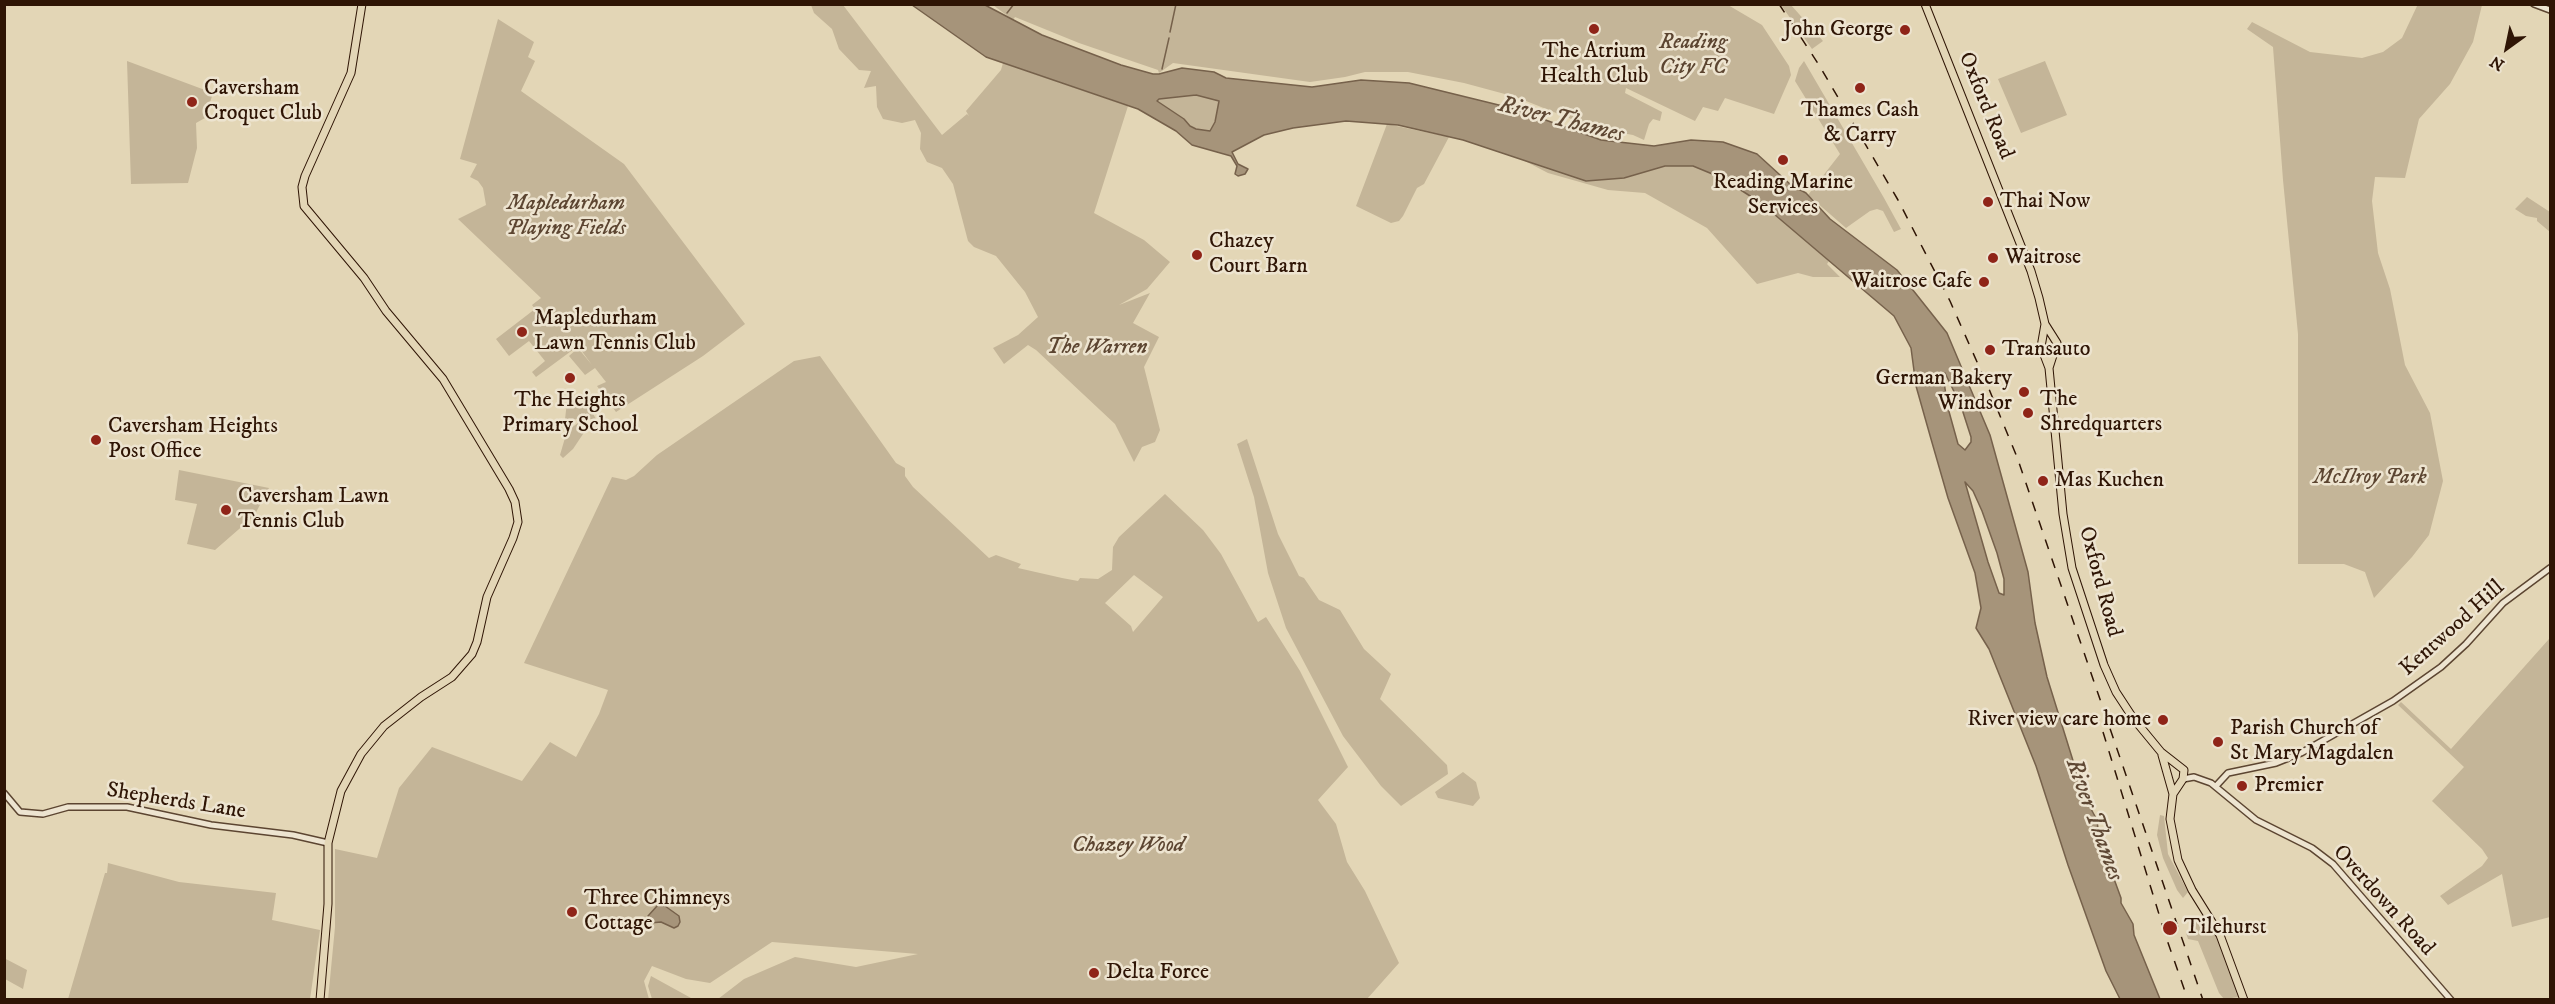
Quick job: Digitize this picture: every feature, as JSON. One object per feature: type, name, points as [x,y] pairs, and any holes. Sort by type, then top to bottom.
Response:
[{"type":"main road","points":[[321,999],[326,947],[328,843],[340,791],[361,754],[384,726],[421,697],[452,677],[472,654],[487,597],[517,528],[515,502],[466,416],[436,370],[399,327],[352,263],[310,215],[302,195],[305,176],[351,73],[362,4]]},
{"type":"main road","name":"Oxford Road","points":[[1925,4],[2031,271],[2045,324],[2053,338]]},
{"type":"main road","name":"Oxford Road","points":[[2043,338],[2045,324]]},
{"type":"main road","points":[[2043,338],[2053,338],[2057,341],[2054,350],[2044,351],[2041,347],[2043,338]]},
{"type":"main road","name":"Oxford Road","points":[[2049,368],[2054,350]]},
{"type":"main road","name":"Oxford Road","points":[[2044,351],[2049,368],[2062,514],[2072,568],[2112,685],[2126,709],[2161,752],[2174,764]]},
{"type":"main road","name":"Oxford Road","points":[[2161,752],[2166,771]]},
{"type":"main road","points":[[2173,794],[2182,780],[2184,770],[2174,764],[2166,771],[2173,794],[2170,819],[2178,860],[2192,890],[2220,935],[2244,999]]},
{"type":"main road","points":[[2168,779],[2172,782],[2182,780]]},
{"type":"street","points":[[2534,4],[2550,10]]},
{"type":"street","name":"Kentwood Hill","points":[[2216,786],[2228,773],[2276,763],[2301,753],[2393,701],[2441,667],[2466,644],[2503,603],[2550,568]]},
{"type":"street","name":"Overdown Road","points":[[2184,770],[2216,786],[2256,820],[2312,848],[2333,864],[2451,999]]},
{"type":"street","points":[[2182,780],[2194,777]]},
{"type":"street","name":"Shepherds Lane","points":[[4,792],[20,813],[43,814],[68,807],[127,807],[211,825],[293,835],[328,843]]},
{"type":"green space","name":"McIlroy Park","points":[[2418,4],[2482,5],[2473,42],[2450,84],[2419,119],[2405,178],[2375,177],[2372,201],[2378,253],[2390,289],[2405,365],[2430,413],[2443,481],[2429,535],[2374,598],[2365,572],[2344,564],[2298,564],[2298,334],[2273,47],[2247,29],[2252,22],[2310,52],[2362,58],[2383,52],[2402,38]]},
{"type":"green space","name":"The Warren","points":[[811,5],[843,5],[942,135],[967,114],[969,116],[966,111],[1001,70],[1003,63],[1128,106],[1094,213],[1144,240],[1170,262],[1147,289],[1119,305],[1150,293],[1133,323],[1159,337],[1144,367],[1160,430],[1155,442],[1142,447],[1134,462],[1115,424],[1036,350],[1028,345],[1004,364],[993,348],[1018,335],[1038,317],[1025,292],[996,256],[974,247],[968,241],[953,184],[942,168],[927,162],[920,149],[921,133],[915,120],[902,123],[883,119],[877,107],[876,86],[864,88],[871,71],[859,70],[839,49],[832,29],[814,13]]},
{"type":"green space","name":"Reading City FC","points":[[993,5],[1728,5],[1762,25],[1789,66],[1791,75],[1774,114],[1725,98],[1718,111],[1703,107],[1695,121],[1626,88],[1625,93],[1662,112],[1660,121],[1653,119],[1649,124],[1644,140],[1633,135],[1594,128],[1516,97],[1464,83],[1408,72],[1365,72],[1310,82],[1173,63],[1159,73],[1158,70],[1079,43],[1015,17],[1013,20]]},
{"type":"green space","points":[[1781,5],[1791,5],[1823,41],[1812,49]]},
{"type":"green space","name":"Mapledurham Playing Fields","points":[[498,19],[534,42],[528,57],[535,61],[521,91],[624,164],[745,324],[703,356],[616,412],[597,386],[606,382],[595,368],[585,375],[569,356],[578,348],[592,365],[578,346],[536,377],[532,372],[545,361],[529,341],[509,356],[496,339],[535,309],[532,305],[541,298],[458,219],[486,205],[483,188],[478,181],[470,177],[477,164],[460,159]]},
{"type":"green space","points":[[127,61],[213,93],[205,118],[196,123],[197,148],[188,183],[131,184]]},
{"type":"green space","points":[[1804,61],[1901,229],[1894,232],[1883,211],[1877,209],[1870,211],[1846,228],[1808,195],[1840,154],[1795,81]]},
{"type":"green space","points":[[2045,61],[2067,115],[2021,133],[1998,79]]},
{"type":"green space","points":[[1196,95],[1219,101],[1215,122],[1210,131],[1190,126],[1184,119],[1157,101],[1159,99]]},
{"type":"green space","points":[[1387,124],[1449,137],[1424,184],[1417,188],[1403,216],[1399,221],[1391,223],[1356,206]]},
{"type":"green space","points":[[1523,160],[1586,181],[1624,178],[1665,166],[1693,166],[1722,178],[1761,203],[1829,261],[1827,264],[1840,277],[1813,277],[1798,273],[1757,284],[1707,228],[1645,193],[1608,190],[1548,173]]},
{"type":"green space","points":[[2527,197],[2550,212],[2550,232],[2537,221],[2537,218],[2526,216],[2515,209]]},
{"type":"green space","name":"Chazey Wood","points":[[820,356],[896,463],[905,468],[905,476],[913,487],[989,558],[996,555],[1021,564],[1018,568],[1062,578],[1078,581],[1080,578],[1098,579],[1112,570],[1113,547],[1119,537],[1165,494],[1203,530],[1221,554],[1258,622],[1266,617],[1300,671],[1348,767],[1318,800],[1336,824],[1347,862],[1365,891],[1399,963],[1367,999],[718,999],[744,979],[795,957],[856,967],[918,954],[772,942],[710,983],[686,979],[652,966],[644,981],[649,999],[328,1000],[335,927],[335,849],[377,858],[399,788],[432,747],[522,781],[550,742],[576,757],[599,714],[608,690],[524,663],[612,477],[626,480],[634,476],[657,455],[794,361]],"holes":[[[1134,575],[1163,597],[1133,632],[1131,626],[1105,603]]]},
{"type":"green space","points":[[582,394],[596,419],[576,419],[564,428],[567,402]]},
{"type":"green space","points":[[578,423],[589,423],[589,425],[573,449],[563,458],[560,455],[567,431]]},
{"type":"green space","points":[[1247,439],[1278,534],[1299,576],[1304,578],[1319,600],[1340,610],[1364,649],[1391,674],[1380,699],[1447,765],[1448,774],[1401,806],[1381,786],[1343,736],[1286,628],[1268,573],[1254,497],[1237,444]]},
{"type":"green space","name":"Caversham Lawn Tennis Club","points":[[179,470],[269,488],[254,516],[215,550],[187,544],[197,504],[175,500]]},
{"type":"green space","points":[[2550,586],[2550,917],[2512,927],[2502,874],[2448,905],[2440,896],[2482,866],[2488,858],[2482,849],[2432,801],[2464,767],[2398,705],[2401,702],[2451,749],[2549,639]]},
{"type":"green space","points":[[1463,772],[1476,782],[1480,798],[1473,806],[1438,798],[1435,792]]},
{"type":"green space","points":[[2160,815],[2164,816],[2168,854],[2188,892],[2183,898],[2163,858],[2157,835]]},
{"type":"green space","points":[[108,863],[179,882],[276,893],[272,920],[320,930],[310,999],[68,999],[105,873],[107,873]]},
{"type":"green space","points":[[2203,915],[2220,940],[2239,997],[2224,999],[2219,993],[2198,941],[2188,939],[2186,933],[2194,924],[2192,922]]},
{"type":"green space","points":[[4,958],[27,970],[23,989],[5,979]]},
{"type":"green space","points":[[651,976],[691,998],[702,999],[652,999],[648,986]]},
{"type":"water","name":"River Thames","points":[[912,5],[985,5],[1042,35],[1121,65],[1153,74],[1182,68],[1214,72],[1226,78],[1312,87],[1361,80],[1409,83],[1515,109],[1601,140],[1654,146],[1691,140],[1723,142],[1757,154],[1791,185],[1806,193],[1830,219],[1897,270],[1947,333],[1990,435],[2028,572],[2035,623],[2047,677],[2084,796],[2097,820],[2099,838],[2121,903],[2133,924],[2134,935],[2160,999],[2120,999],[2106,971],[2036,766],[1989,649],[1976,628],[1981,608],[1975,573],[1948,498],[1931,439],[1916,386],[1911,348],[1894,316],[1761,203],[1722,178],[1693,166],[1665,166],[1624,178],[1586,181],[1463,140],[1398,125],[1346,121],[1293,128],[1264,135],[1232,152],[1238,164],[1248,169],[1245,174],[1238,176],[1235,174],[1237,166],[1231,156],[1192,145],[1176,131],[1138,109],[986,57]],"holes":[[[1196,95],[1219,101],[1215,122],[1210,131],[1190,126],[1184,119],[1157,101]],[[1945,373],[1961,406],[1971,437],[1971,442],[1965,450],[1958,444],[1948,408]],[[1965,482],[1973,491],[1997,553],[2004,579],[2004,595],[1999,593]]]},
{"type":"water","points":[[657,906],[665,906],[679,916],[678,926],[674,928],[661,922],[650,923],[648,916]]},
{"type":"waterway","points":[[1007,13],[1014,4]]},
{"type":"waterway","points":[[1170,32],[1176,4]]},
{"type":"waterway","points":[[1162,69],[1169,38]]},
{"type":"railway","points":[[1779,4],[1819,65],[1898,200],[1950,301],[1989,389],[2017,457],[2203,1000]]},
{"type":"railway","points":[[2103,732],[2166,937],[2188,1000]]},
{"type":"place","name":"The Atrium Health Club","points":[[1594,29]]},
{"type":"place","name":"John George","points":[[1905,30]]},
{"type":"place","name":"Thames Cash & Carry","points":[[1860,88]]},
{"type":"place","name":"Caversham Croquet Club","points":[[192,102]]},
{"type":"place","name":"Reading Marine Services","points":[[1783,160]]},
{"type":"place","name":"Thai Now","points":[[1988,202]]},
{"type":"place","name":"Chazey Court Barn","points":[[1197,255]]},
{"type":"place","name":"Waitrose","points":[[1993,258]]},
{"type":"place","name":"Waitrose Cafe","points":[[1984,282]]},
{"type":"place","name":"Mapledurham Lawn Tennis Club","points":[[522,332]]},
{"type":"place","name":"Transauto","points":[[1990,350]]},
{"type":"place","name":"The Heights Primary School","points":[[570,378]]},
{"type":"place","name":"German Bakery Windsor","points":[[2024,392]]},
{"type":"place","name":"The Shredquarters","points":[[2028,413]]},
{"type":"place","name":"Caversham Heights Post Office","points":[[96,440]]},
{"type":"place","name":"Mas Kuchen","points":[[2043,481]]},
{"type":"place","name":"Caversham Lawn Tennis Club","points":[[226,510]]},
{"type":"place","name":"River view care home","points":[[2163,720]]},
{"type":"place","name":"Parish Church of St Mary Magdalen","points":[[2218,742]]},
{"type":"place","name":"Premier","points":[[2242,786]]},
{"type":"place","name":"Three Chimneys Cottage","points":[[572,912]]},
{"type":"place","name":"Tilehurst","points":[[2170,928]]},
{"type":"place","name":"Delta Force","points":[[1094,973]]}]
